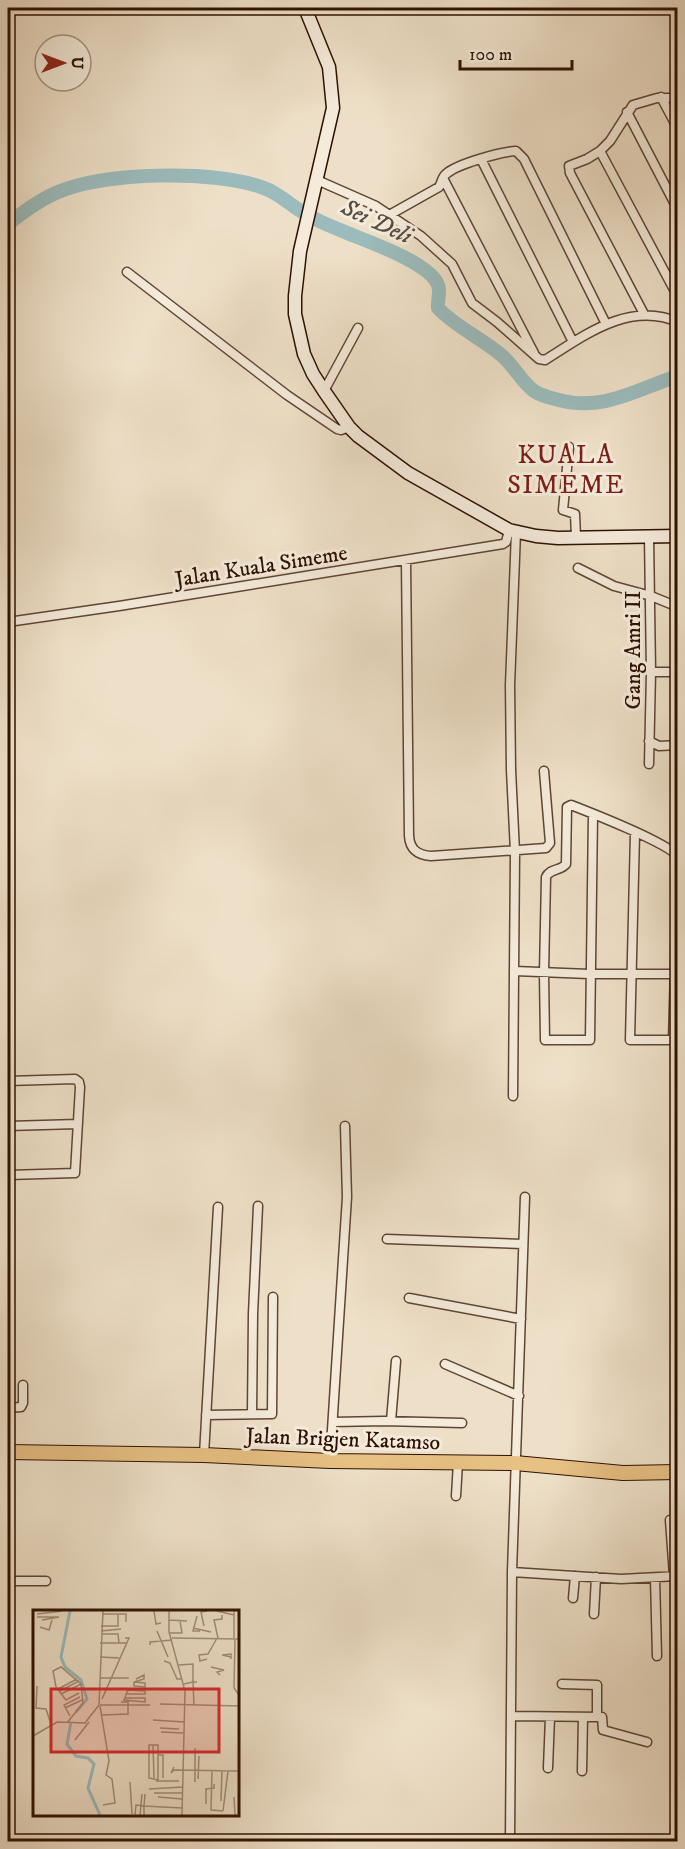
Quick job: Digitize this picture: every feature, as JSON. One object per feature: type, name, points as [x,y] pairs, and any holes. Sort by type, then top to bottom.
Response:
[{"type":"main road","points":[[305,8],[329,67],[333,108],[300,251],[295,296],[298,332],[313,374],[349,427],[408,472],[513,531],[536,536],[678,536]]},
{"type":"main road","name":"Jalan Brigjen Katamso","points":[[8,1452],[204,1455],[330,1461],[515,1463],[623,1473],[678,1472]]},
{"type":"street","points":[[662,97],[678,129]]},
{"type":"street","points":[[644,314],[568,168],[571,164],[587,159],[600,151],[610,141],[627,112],[636,104],[662,97],[678,98]]},
{"type":"street","points":[[627,112],[678,210]]},
{"type":"street","points":[[391,214],[439,187],[442,178],[451,171],[508,151],[520,153],[606,324]]},
{"type":"street","points":[[600,151],[678,297]]},
{"type":"street","points":[[481,159],[573,342]]},
{"type":"street","points":[[442,178],[536,358]]},
{"type":"street","points":[[316,184],[338,188],[391,214],[421,236],[452,264],[472,303],[497,321],[536,358],[545,360],[606,324],[644,314],[678,322]]},
{"type":"street","points":[[127,272],[287,395],[337,429],[342,430],[349,427]]},
{"type":"street","points":[[324,391],[358,328]]},
{"type":"street","points":[[569,447],[562,510],[575,514],[576,537]]},
{"type":"street","points":[[513,531],[510,685],[515,852],[513,1096]]},
{"type":"street","name":"Jalan Kuala Simeme","points":[[8,622],[503,544],[513,531]]},
{"type":"street","name":"Gang Amri II","points":[[649,536],[651,596],[649,764]]},
{"type":"street","points":[[406,561],[409,836],[412,848],[420,855],[431,856],[515,852],[546,848],[549,846],[544,771]]},
{"type":"street","points":[[578,568],[614,586],[651,596],[678,608]]},
{"type":"street","points":[[651,672],[678,672]]},
{"type":"street","points":[[650,741],[659,746],[678,744]]},
{"type":"street","points":[[593,814],[589,974],[590,1040],[548,1041],[544,1037],[546,877],[551,871],[566,864],[566,809],[571,806],[593,814],[673,851],[678,857]]},
{"type":"street","points":[[635,833],[630,1040],[673,1040],[678,863]]},
{"type":"street","points":[[515,971],[676,974]]},
{"type":"street","points":[[8,1081],[77,1080],[80,1087],[75,1173],[8,1175]]},
{"type":"street","points":[[8,1126],[78,1125]]},
{"type":"street","points":[[330,1461],[347,1197],[345,1126]]},
{"type":"street","points":[[510,1842],[512,1572],[525,1197]]},
{"type":"street","points":[[252,1414],[253,1314],[258,1206]]},
{"type":"street","points":[[204,1455],[218,1207]]},
{"type":"street","points":[[387,1239],[523,1244]]},
{"type":"street","points":[[206,1415],[272,1414],[273,1297]]},
{"type":"street","points":[[409,1298],[521,1319]]},
{"type":"street","points":[[391,1421],[396,1361]]},
{"type":"street","points":[[445,1364],[519,1396]]},
{"type":"street","points":[[8,1408],[21,1407],[23,1385]]},
{"type":"street","points":[[333,1422],[391,1421],[462,1424]]},
{"type":"street","points":[[456,1496],[458,1462]]},
{"type":"street","points":[[512,1572],[596,1577],[676,1576],[670,1520]]},
{"type":"street","points":[[573,1598],[575,1576]]},
{"type":"street","points":[[594,1614],[596,1577]]},
{"type":"street","points":[[655,1578],[657,1656]]},
{"type":"street","points":[[8,1581],[46,1581]]},
{"type":"street","points":[[562,1684],[597,1685],[597,1717]]},
{"type":"street","points":[[511,1716],[602,1717],[603,1730],[647,1742]]},
{"type":"street","points":[[548,1768],[550,1717]]},
{"type":"street","points":[[582,1717],[582,1771]]},
{"type":"waterway","name":"Sei Deli","points":[[8,224],[51,195],[78,185],[103,180],[187,176],[240,182],[269,190],[315,219],[395,253],[423,268],[438,285],[438,308],[451,320],[500,354],[529,387],[540,394],[575,403],[590,403],[620,397],[678,376]]},
{"type":"district","name":"KUALA SIMEME","points":[[566,469]]}]
